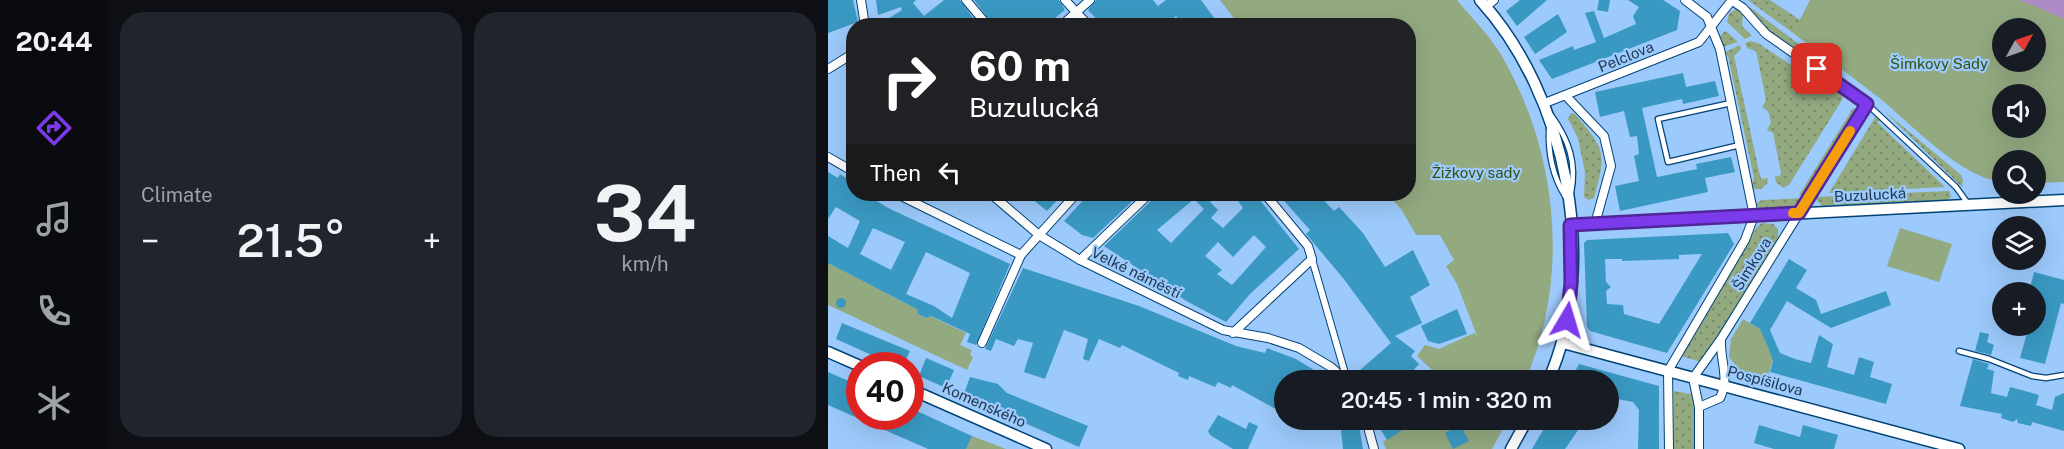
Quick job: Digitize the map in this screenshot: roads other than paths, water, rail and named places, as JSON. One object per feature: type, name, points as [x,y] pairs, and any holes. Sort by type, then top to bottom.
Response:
[{"type":"street","points":[[861,0],[864,18]]},
{"type":"street","points":[[966,0],[981,18]]},
{"type":"street","points":[[1065,0],[1080,18]]},
{"type":"street","points":[[1071,18],[1090,0]]},
{"type":"street","name":"Šimkova","points":[[1668,371],[1745,240],[1754,216],[1713,28],[1707,17],[1685,0]]},
{"type":"street","points":[[1713,28],[1731,0],[1743,8],[1766,34],[1867,104]]},
{"type":"street","points":[[1487,2],[1526,63],[1547,110],[1562,163],[1569,203],[1571,297],[1563,343],[1552,370]]},
{"type":"street","name":"Pelclova","points":[[1547,110],[1566,96],[1699,42],[1713,28]]},
{"type":"street","points":[[828,69],[846,58]]},
{"type":"street","points":[[1566,96],[1604,136],[1609,156],[1611,166],[1595,224]]},
{"type":"street","name":"Šimkova","points":[[1693,378],[1721,339],[1867,104]]},
{"type":"street","points":[[828,157],[846,167]]},
{"type":"street","name":"Buzulucká","points":[[1570,225],[2064,200]]},
{"type":"street","points":[[911,201],[1021,255]]},
{"type":"street","name":"Velké náměstí","points":[[999,201],[1039,235],[1080,260],[1223,330],[1268,338],[1299,348],[1333,370]]},
{"type":"street","points":[[982,343],[1021,255],[1070,201]]},
{"type":"street","points":[[1080,260],[1142,201]]},
{"type":"street","points":[[1270,201],[1308,246],[1343,370]]},
{"type":"street","points":[[1233,333],[1312,259]]},
{"type":"street","points":[[1699,407],[1720,399],[1725,386],[1726,371],[1720,357],[1721,339]]},
{"type":"street","name":"Pospíšilova","points":[[1563,343],[1959,449]]},
{"type":"street","points":[[828,352],[846,360]]},
{"type":"street","points":[[1668,371],[1669,449]]},
{"type":"street","points":[[1693,378],[1699,407],[1699,449]]},
{"type":"street","name":"Komenského","points":[[924,395],[1046,449]]},
{"type":"street","points":[[1369,430],[1374,449]]},
{"type":"street","points":[[1513,448],[1522,430]]},
{"type":"lane","points":[[1731,103],[1658,119],[1668,162],[1740,145]]},
{"type":"lane","points":[[1867,104],[1956,187],[1969,205]]},
{"type":"lane","points":[[1959,351],[1989,359],[2031,376],[2046,378],[2064,375]]},
{"type":"park label","name":"Šimkovy Sady","points":[[1939,64]]},
{"type":"park label","name":"Žižkovy sady","points":[[1476,173]]}]
